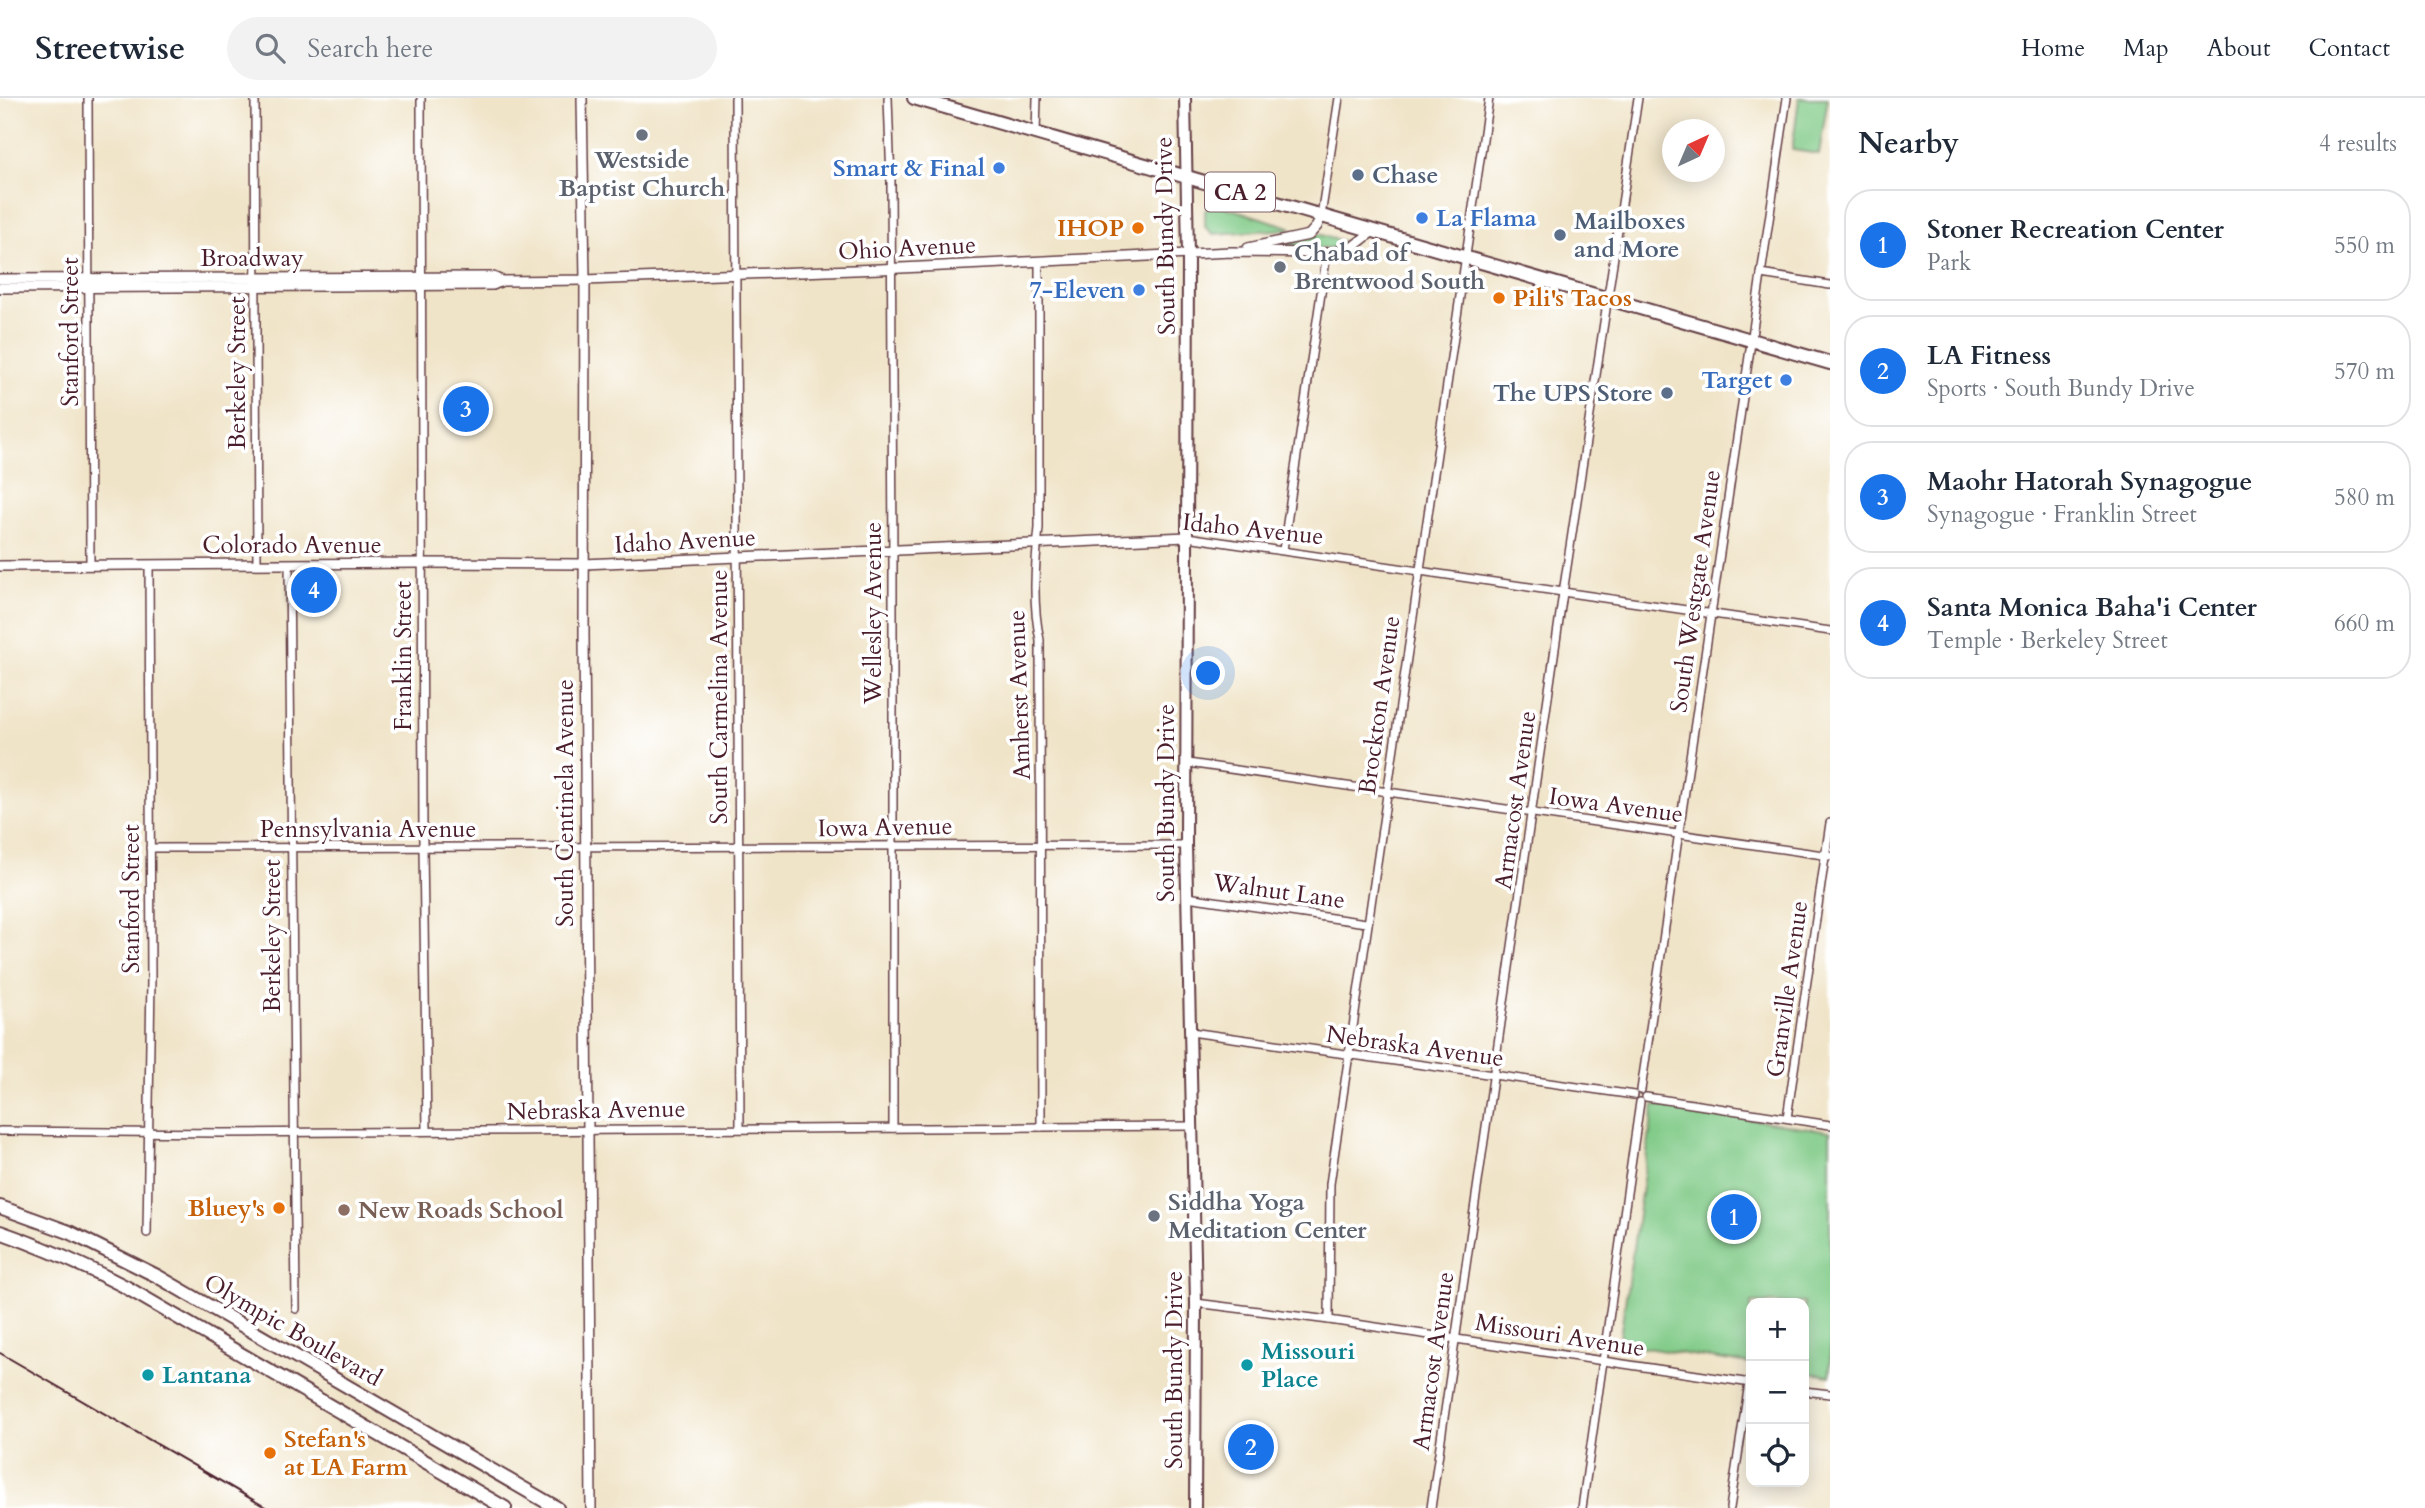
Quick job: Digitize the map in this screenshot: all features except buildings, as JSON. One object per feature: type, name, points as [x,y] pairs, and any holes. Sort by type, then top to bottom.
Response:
[{"type":"main road","name":"CA 2","points":[[914,98],[1830,363]]},
{"type":"main road","name":"South Bundy Drive","points":[[1185,98],[1188,254],[1186,845],[1196,1303],[1195,1508]]},
{"type":"main road","name":"Olympic Boulevard","points":[[0,1207],[69,1232],[135,1264],[557,1508]]},
{"type":"main road","name":"Olympic Boulevard","points":[[0,1232],[69,1258],[124,1286],[505,1508]]},
{"type":"street","name":"Stanford Street","points":[[88,98],[90,565]]},
{"type":"street","name":"Berkeley Street","points":[[255,98],[257,564]]},
{"type":"street","name":"Franklin Street","points":[[421,98],[423,848],[427,1130]]},
{"type":"street","name":"South Centinela Avenue","points":[[582,98],[591,1508]]},
{"type":"street","name":"South Carmelina Avenue","points":[[735,98],[740,1128]]},
{"type":"street","name":"Wellesley Avenue","points":[[888,98],[893,551],[893,1128]]},
{"type":"street","points":[[1036,133],[1037,98]]},
{"type":"street","points":[[1321,216],[1339,98]]},
{"type":"street","name":"Brockton Avenue","points":[[1329,1320],[1329,1184],[1489,98]]},
{"type":"street","name":"Armacost Avenue","points":[[1432,1508],[1563,593],[1638,98]]},
{"type":"street","name":"South Westgate Avenue","points":[[1582,1508],[1787,98]]},
{"type":"street","name":"Ohio Avenue","points":[[1231,252],[1309,235],[1321,216]]},
{"type":"street","name":"Ohio Avenue","points":[[585,281],[1231,252],[1327,253],[1350,249],[1373,230]]},
{"type":"street","points":[[1283,550],[1327,253]]},
{"type":"street","name":"Amherst Avenue","points":[[1039,261],[1035,558],[1036,622],[1040,640],[1041,1127]]},
{"type":"street","points":[[1761,274],[1830,285]]},
{"type":"street","name":"Broadway","points":[[0,279],[89,282],[421,281],[493,285],[502,281],[585,281]]},
{"type":"street","name":"Broadway","points":[[0,288],[89,282]]},
{"type":"street","name":"Idaho Avenue","points":[[584,564],[1187,537],[1830,631]]},
{"type":"street","name":"Berkeley Street","points":[[289,564],[296,1309]]},
{"type":"street","name":"Colorado Avenue","points":[[0,566],[584,564]]},
{"type":"street","name":"Stanford Street","points":[[148,1233],[149,565]]},
{"type":"street","name":"Iowa Avenue","points":[[1188,763],[1828,856]]},
{"type":"street","name":"Granville Avenue","points":[[1787,1118],[1828,856],[1830,823]]},
{"type":"street","name":"Iowa Avenue","points":[[585,847],[1186,845]]},
{"type":"street","name":"Pennsylvania Avenue","points":[[150,848],[585,847]]},
{"type":"street","name":"Walnut Lane","points":[[1187,897],[1366,923]]},
{"type":"street","name":"Nebraska Avenue","points":[[1191,1032],[1830,1125]]},
{"type":"street","name":"Nebraska Avenue","points":[[0,1131],[293,1133],[1192,1126]]},
{"type":"street","name":"Missouri Avenue","points":[[1196,1303],[1329,1320],[1746,1382]]},
{"type":"street","points":[[1809,1392],[1830,1394]]},
{"type":"street","points":[[1730,1508],[1746,1408]]},
{"type":"green space","points":[[1799,98],[1828,98],[1819,154],[1792,150]]},
{"type":"green space","points":[[1212,203],[1291,229],[1213,234],[1205,227],[1205,211]]},
{"type":"green space","points":[[1318,234],[1351,244],[1334,248],[1274,246],[1313,237]]},
{"type":"green space","points":[[1654,1105],[1830,1131],[1830,1376],[1809,1373],[1809,1298],[1746,1298],[1746,1363],[1619,1344]]},
{"type":"tram line","points":[[0,1353],[267,1508]]},
{"type":"place","name":"Westside Baptist Church","points":[[642,135]]},
{"type":"place","name":"Smart & Final","points":[[999,168]]},
{"type":"place","name":"Chase","points":[[1358,175]]},
{"type":"place","name":"La Flama","points":[[1422,218]]},
{"type":"place","name":"IHOP","points":[[1138,228]]},
{"type":"place","name":"Mailboxes and More","points":[[1560,235]]},
{"type":"place","name":"Chabad of Brentwood South","points":[[1280,267]]},
{"type":"place","name":"7-Eleven","points":[[1139,290]]},
{"type":"place","name":"Pili's Tacos","points":[[1499,298]]},
{"type":"place","name":"Target","points":[[1786,380]]},
{"type":"place","name":"The UPS Store","points":[[1667,393]]},
{"type":"place","name":"Maohr Hatorah Synagogue","points":[[466,409]]},
{"type":"place","name":"Santa Monica Baha'i Center","points":[[314,590]]},
{"type":"place","name":"Bluey's","points":[[279,1208]]},
{"type":"place","name":"New Roads School","points":[[344,1210]]},
{"type":"place","name":"Siddha Yoga Meditation Center","points":[[1154,1216]]},
{"type":"place","name":"Stoner Recreation Center","points":[[1734,1217]]},
{"type":"place","name":"Missouri Place","points":[[1247,1365]]},
{"type":"place","name":"Lantana","points":[[148,1375]]},
{"type":"place","name":"LA Fitness","points":[[1251,1447]]},
{"type":"place","name":"Stefan's at LA Farm","points":[[270,1453]]}]
